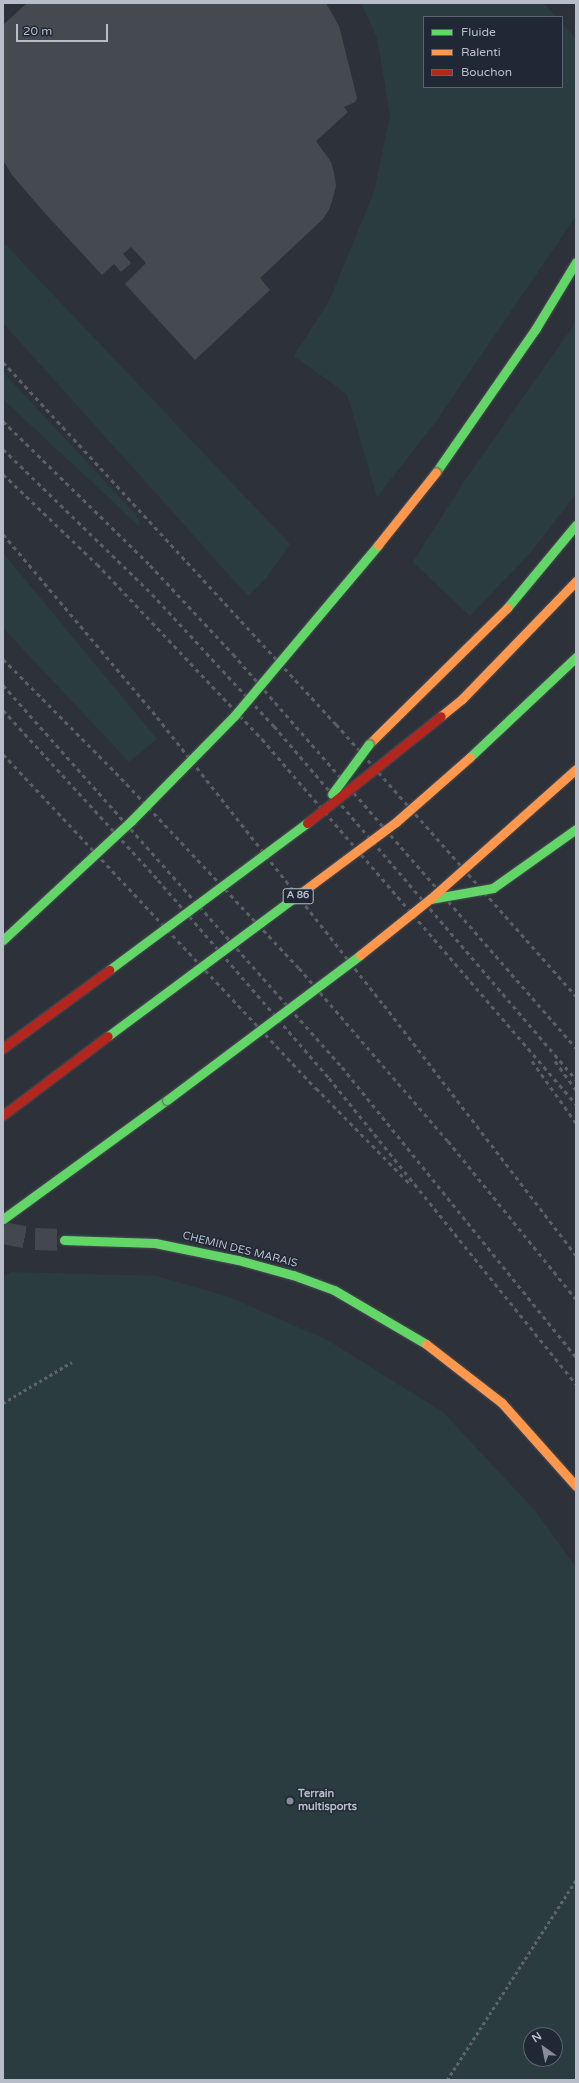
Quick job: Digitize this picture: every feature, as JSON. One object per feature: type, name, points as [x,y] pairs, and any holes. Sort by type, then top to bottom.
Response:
[{"type":"main road","points":[[3,940],[131,821],[235,715],[340,592],[436,472],[536,328],[576,262]]},
{"type":"main road","points":[[316,816],[369,744],[512,602],[576,525]]},
{"type":"main road","points":[[3,1048],[316,816],[462,698],[554,606],[576,580]]},
{"type":"main road","name":"A 86","points":[[3,1115],[396,822],[493,736],[576,657]]},
{"type":"main road","points":[[3,1219],[302,999],[430,899],[576,769]]},
{"type":"main road","points":[[430,899],[493,888],[576,829]]},
{"type":"main road","name":"CHEMIN DES MARAIS","points":[[64,1240],[155,1243],[245,1262],[293,1275],[334,1290],[433,1348],[502,1403],[576,1486]]},
{"type":"path","points":[[3,1403],[72,1362]]},
{"type":"path","points":[[447,2080],[576,1880]]},
{"type":"shaded area","points":[[361,3],[544,3],[555,16],[423,16],[423,88],[563,88],[563,24],[576,39],[576,216],[434,424],[377,497],[347,394],[294,356],[329,301],[374,192],[390,115],[377,38]]},
{"type":"shaded area","points":[[3,242],[290,544],[266,578],[248,596],[3,323]]},
{"type":"shaded area","points":[[576,322],[576,494],[531,552],[470,616],[413,562],[465,480]]},
{"type":"shaded area","points":[[3,372],[138,517],[140,527],[3,399]]},
{"type":"shaded area","points":[[3,553],[157,739],[129,762],[3,628]]},
{"type":"shaded area","name":"Terrain multisports","points":[[11,1272],[157,1276],[229,1297],[329,1341],[444,1413],[536,1512],[576,1567],[576,2080],[3,2080],[3,1277]]},
{"type":"building","points":[[27,3],[326,3],[339,26],[357,98],[355,102],[344,107],[348,112],[316,141],[331,162],[334,172],[336,186],[330,208],[323,219],[260,278],[270,290],[195,360],[125,284],[146,263],[131,247],[123,254],[131,263],[121,272],[114,264],[102,275],[12,175],[3,160],[3,25]]},
{"type":"tunnel","points":[[3,1233],[35,1239],[64,1240]]},
{"type":"railway","points":[[3,362],[336,724],[576,996]]},
{"type":"railway","points":[[3,421],[150,565],[233,654],[576,1048]]},
{"type":"railway","points":[[3,449],[152,594],[274,726],[576,1079]]},
{"type":"railway","points":[[3,474],[97,564],[262,739],[576,1104]]},
{"type":"railway","points":[[3,534],[157,717],[384,1005],[576,1255]]},
{"type":"railway","points":[[3,659],[121,778],[299,968],[448,1141],[576,1299]]},
{"type":"railway","points":[[3,685],[342,1067],[576,1357]]},
{"type":"railway","points":[[3,710],[158,880],[329,1078],[576,1384]]},
{"type":"railway","points":[[3,754],[316,1088],[410,1184]]},
{"type":"railway","points":[[532,1061],[576,1123]]},
{"type":"railway","points":[[555,1061],[576,1090]]},
{"type":"traffic: fast","points":[[436,472],[536,328],[576,262]]},
{"type":"traffic: fast","points":[[507,608],[576,525]]},
{"type":"traffic: fast","points":[[3,940],[131,821],[235,715],[378,545]]},
{"type":"traffic: fast","points":[[470,757],[576,657]]},
{"type":"traffic: fast","points":[[332,794],[369,744]]},
{"type":"traffic: fast","points":[[109,970],[307,823]]},
{"type":"traffic: fast","points":[[430,899],[493,888],[576,829]]},
{"type":"traffic: fast","points":[[108,1036],[302,892]]},
{"type":"traffic: fast","points":[[167,1100],[360,955]]},
{"type":"traffic: fast","points":[[3,1219],[167,1100]]},
{"type":"traffic: fast","points":[[64,1240],[155,1243],[238,1260],[293,1275],[334,1290],[426,1344]]},
{"type":"traffic: slow","points":[[378,545],[436,472]]},
{"type":"traffic: slow","points":[[441,716],[462,699],[576,581]]},
{"type":"traffic: slow","points":[[369,744],[507,608]]},
{"type":"traffic: slow","points":[[302,892],[396,822],[470,757]]},
{"type":"traffic: slow","points":[[360,955],[430,899],[576,769]]},
{"type":"traffic: slow","points":[[426,1344],[502,1403],[576,1486]]},
{"type":"traffic: jam","points":[[307,823],[441,716]]},
{"type":"traffic: jam","points":[[3,1048],[109,970]]},
{"type":"traffic: jam","points":[[3,1115],[108,1036]]},
{"type":"place","name":"Terrain multisports","points":[[290,1801]]}]
